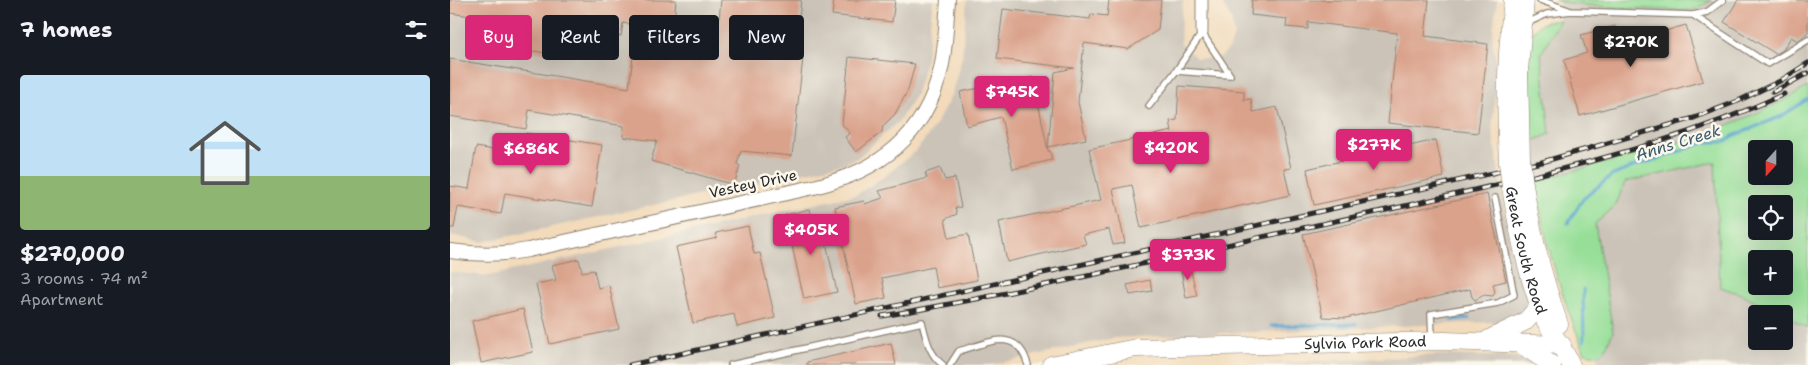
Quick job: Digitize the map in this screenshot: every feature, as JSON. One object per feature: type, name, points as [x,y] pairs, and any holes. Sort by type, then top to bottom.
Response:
[{"type":"main road","name":"Great South Road","points":[[1513,0],[1507,61],[1505,119],[1515,161]]},
{"type":"main road","name":"Great South Road","points":[[1525,0],[1519,71],[1515,161],[1518,233],[1545,320],[1562,344],[1571,365]]},
{"type":"main road","name":"Great South Road","points":[[1517,185],[1560,326],[1562,344]]},
{"type":"main road","points":[[1484,341],[1526,321],[1540,305]]},
{"type":"main road","name":"Sylvia Park Road","points":[[1051,365],[1136,348],[1484,341],[1562,344]]},
{"type":"main road","points":[[1517,342],[1545,363]]},
{"type":"street","name":"Vestey Drive","points":[[450,251],[478,255],[503,255],[823,185],[849,177],[871,167],[900,145],[915,127],[931,100],[941,68],[948,0]]},
{"type":"street","points":[[1202,0],[1202,33]]},
{"type":"lane","points":[[1540,0],[1571,11]]},
{"type":"lane","points":[[1522,27],[1537,16],[1571,11],[1694,15],[1707,12],[1724,0]]},
{"type":"lane","points":[[1694,15],[1768,64],[1808,40]]},
{"type":"lane","points":[[1149,106],[1202,33],[1230,74],[1176,71]]},
{"type":"lane","points":[[1433,342],[1430,314],[1498,303],[1514,295],[1495,198]]},
{"type":"lane","points":[[731,365],[922,322],[928,345],[937,360],[943,365]]},
{"type":"lane","points":[[950,365],[959,351],[1000,340],[1013,341],[1024,351],[1028,365]]},
{"type":"shaded area","points":[[450,0],[933,0],[926,59],[915,96],[898,122],[857,158],[843,164],[482,242],[450,235]]},
{"type":"shaded area","points":[[967,0],[1183,0],[1180,32],[1181,44],[1196,58],[1208,59],[1221,57],[1230,47],[1234,36],[1232,20],[1220,0],[1497,0],[1492,40],[1497,65],[1492,131],[1511,247],[1528,300],[1525,310],[1516,317],[1494,322],[1113,338],[991,365],[450,365],[450,272],[488,276],[856,195],[885,176],[918,149],[935,126],[951,96],[962,57]]},
{"type":"shaded area","points":[[1712,0],[1808,0],[1808,87],[1758,113],[1722,128],[1663,147],[1535,181],[1530,142],[1550,134],[1541,54],[1560,20],[1559,3],[1693,10]]},
{"type":"shaded area","points":[[1716,161],[1720,287],[1744,295],[1763,305],[1748,305],[1748,350],[1793,350],[1793,320],[1808,328],[1808,365],[1600,365],[1596,355],[1604,351],[1613,332],[1595,224],[1616,205],[1624,182]]},
{"type":"shaded area","points":[[1439,355],[1516,357],[1533,361],[1538,365],[1244,365]]},
{"type":"green space","points":[[1554,0],[1712,0],[1691,10],[1681,10],[1596,6]]},
{"type":"green space","points":[[1560,20],[1541,54],[1550,134],[1530,142],[1528,66],[1532,38],[1535,29],[1540,24]]},
{"type":"green space","points":[[1808,87],[1808,328],[1793,320],[1793,305],[1763,305],[1744,295],[1720,287],[1715,162],[1625,182],[1616,205],[1595,224],[1613,332],[1604,351],[1596,355],[1585,353],[1568,311],[1554,268],[1543,225],[1535,181],[1675,143],[1743,119]]},
{"type":"building","points":[[450,0],[676,0],[675,15],[629,15],[629,24],[623,23],[621,36],[619,36],[619,15],[542,15],[542,52],[532,51],[532,15],[465,15],[450,13]]},
{"type":"building","points":[[721,0],[801,0],[799,15],[729,15],[729,60],[803,60],[792,156],[741,151],[737,164],[740,166],[734,185],[651,161],[657,141],[623,137],[624,126],[529,110],[526,129],[450,116],[450,59],[629,88],[632,60],[719,60]]},
{"type":"building","points":[[834,0],[895,0],[892,22],[832,15]]},
{"type":"building","points":[[1109,0],[1161,0],[1158,30],[1128,49],[1084,43],[1078,102],[1086,139],[1048,147],[1055,72],[1074,68],[997,59],[1003,9],[1090,19],[1091,14],[1107,16]]},
{"type":"building","points":[[1252,0],[1429,0],[1425,36],[1488,44],[1478,133],[1388,123],[1397,33],[1308,22],[1308,29],[1286,27],[1287,19],[1251,15]]},
{"type":"building","points":[[1738,0],[1808,0],[1808,32],[1798,41],[1791,37],[1783,50],[1776,54],[1724,22]]},
{"type":"building","points":[[1686,25],[1703,81],[1580,116],[1564,60],[1587,53],[1581,35],[1615,26],[1620,44]]},
{"type":"building","points":[[849,57],[915,64],[908,90],[895,114],[883,126],[882,132],[856,152],[845,137],[850,133],[842,124]]},
{"type":"building","points":[[1033,77],[1048,151],[1050,151],[1052,160],[1013,169],[1001,117],[967,126],[960,92]]},
{"type":"building","points":[[1179,86],[1244,91],[1244,100],[1251,99],[1253,112],[1277,107],[1291,168],[1284,169],[1290,195],[1141,228],[1132,185],[1113,189],[1125,243],[1113,245],[1109,229],[1083,235],[1086,244],[1007,262],[999,222],[1101,200],[1089,149],[1172,131],[1170,121],[1177,120]]},
{"type":"building","points":[[526,133],[602,145],[592,207],[505,193],[501,214],[458,207],[454,228],[450,228],[450,186],[469,189],[476,147],[523,155]]},
{"type":"building","points":[[1362,140],[1365,156],[1436,140],[1444,177],[1314,205],[1307,169],[1342,161],[1339,146]]},
{"type":"building","points":[[940,168],[945,180],[955,178],[961,207],[955,208],[957,214],[945,219],[949,238],[968,234],[977,280],[937,288],[933,267],[882,278],[886,298],[856,304],[835,207],[864,201],[865,204],[883,198],[879,191],[927,178],[925,173]]},
{"type":"building","points":[[1487,194],[1506,281],[1493,284],[1495,292],[1493,296],[1484,295],[1475,300],[1470,289],[1346,318],[1323,317],[1303,234]]},
{"type":"building","points":[[810,209],[815,231],[823,229],[837,292],[804,299],[785,215]]},
{"type":"building","points":[[748,226],[754,254],[760,253],[775,318],[737,327],[734,314],[693,323],[676,247],[717,238],[716,233]]},
{"type":"building","points":[[579,259],[582,272],[594,270],[598,288],[609,285],[619,329],[550,344],[536,284],[556,280],[552,265]]},
{"type":"building","points":[[1189,263],[1197,296],[1186,298],[1180,265]]},
{"type":"building","points":[[1150,280],[1152,291],[1130,295],[1127,285]]},
{"type":"building","points":[[523,309],[533,352],[481,363],[472,321]]},
{"type":"building","points":[[891,343],[896,365],[807,365],[807,362]]},
{"type":"waterway","name":"Anns Creek","points":[[1568,223],[1583,199],[1611,176],[1707,142],[1725,142],[1733,136],[1782,116],[1808,99]]},
{"type":"waterway","name":"Anns Creek","points":[[1583,289],[1584,341]]},
{"type":"waterway","name":"Anns Creek","points":[[1452,320],[1469,318]]},
{"type":"waterway","name":"Anns Creek","points":[[1271,326],[1356,324]]},
{"type":"railway","points":[[630,365],[1542,162],[1694,118],[1738,101],[1780,81],[1808,63]]},
{"type":"railway","points":[[1773,92],[1808,73]]},
{"type":"railway","points":[[882,316],[1089,276],[1522,179],[1654,143],[1720,121],[1784,94]]}]
